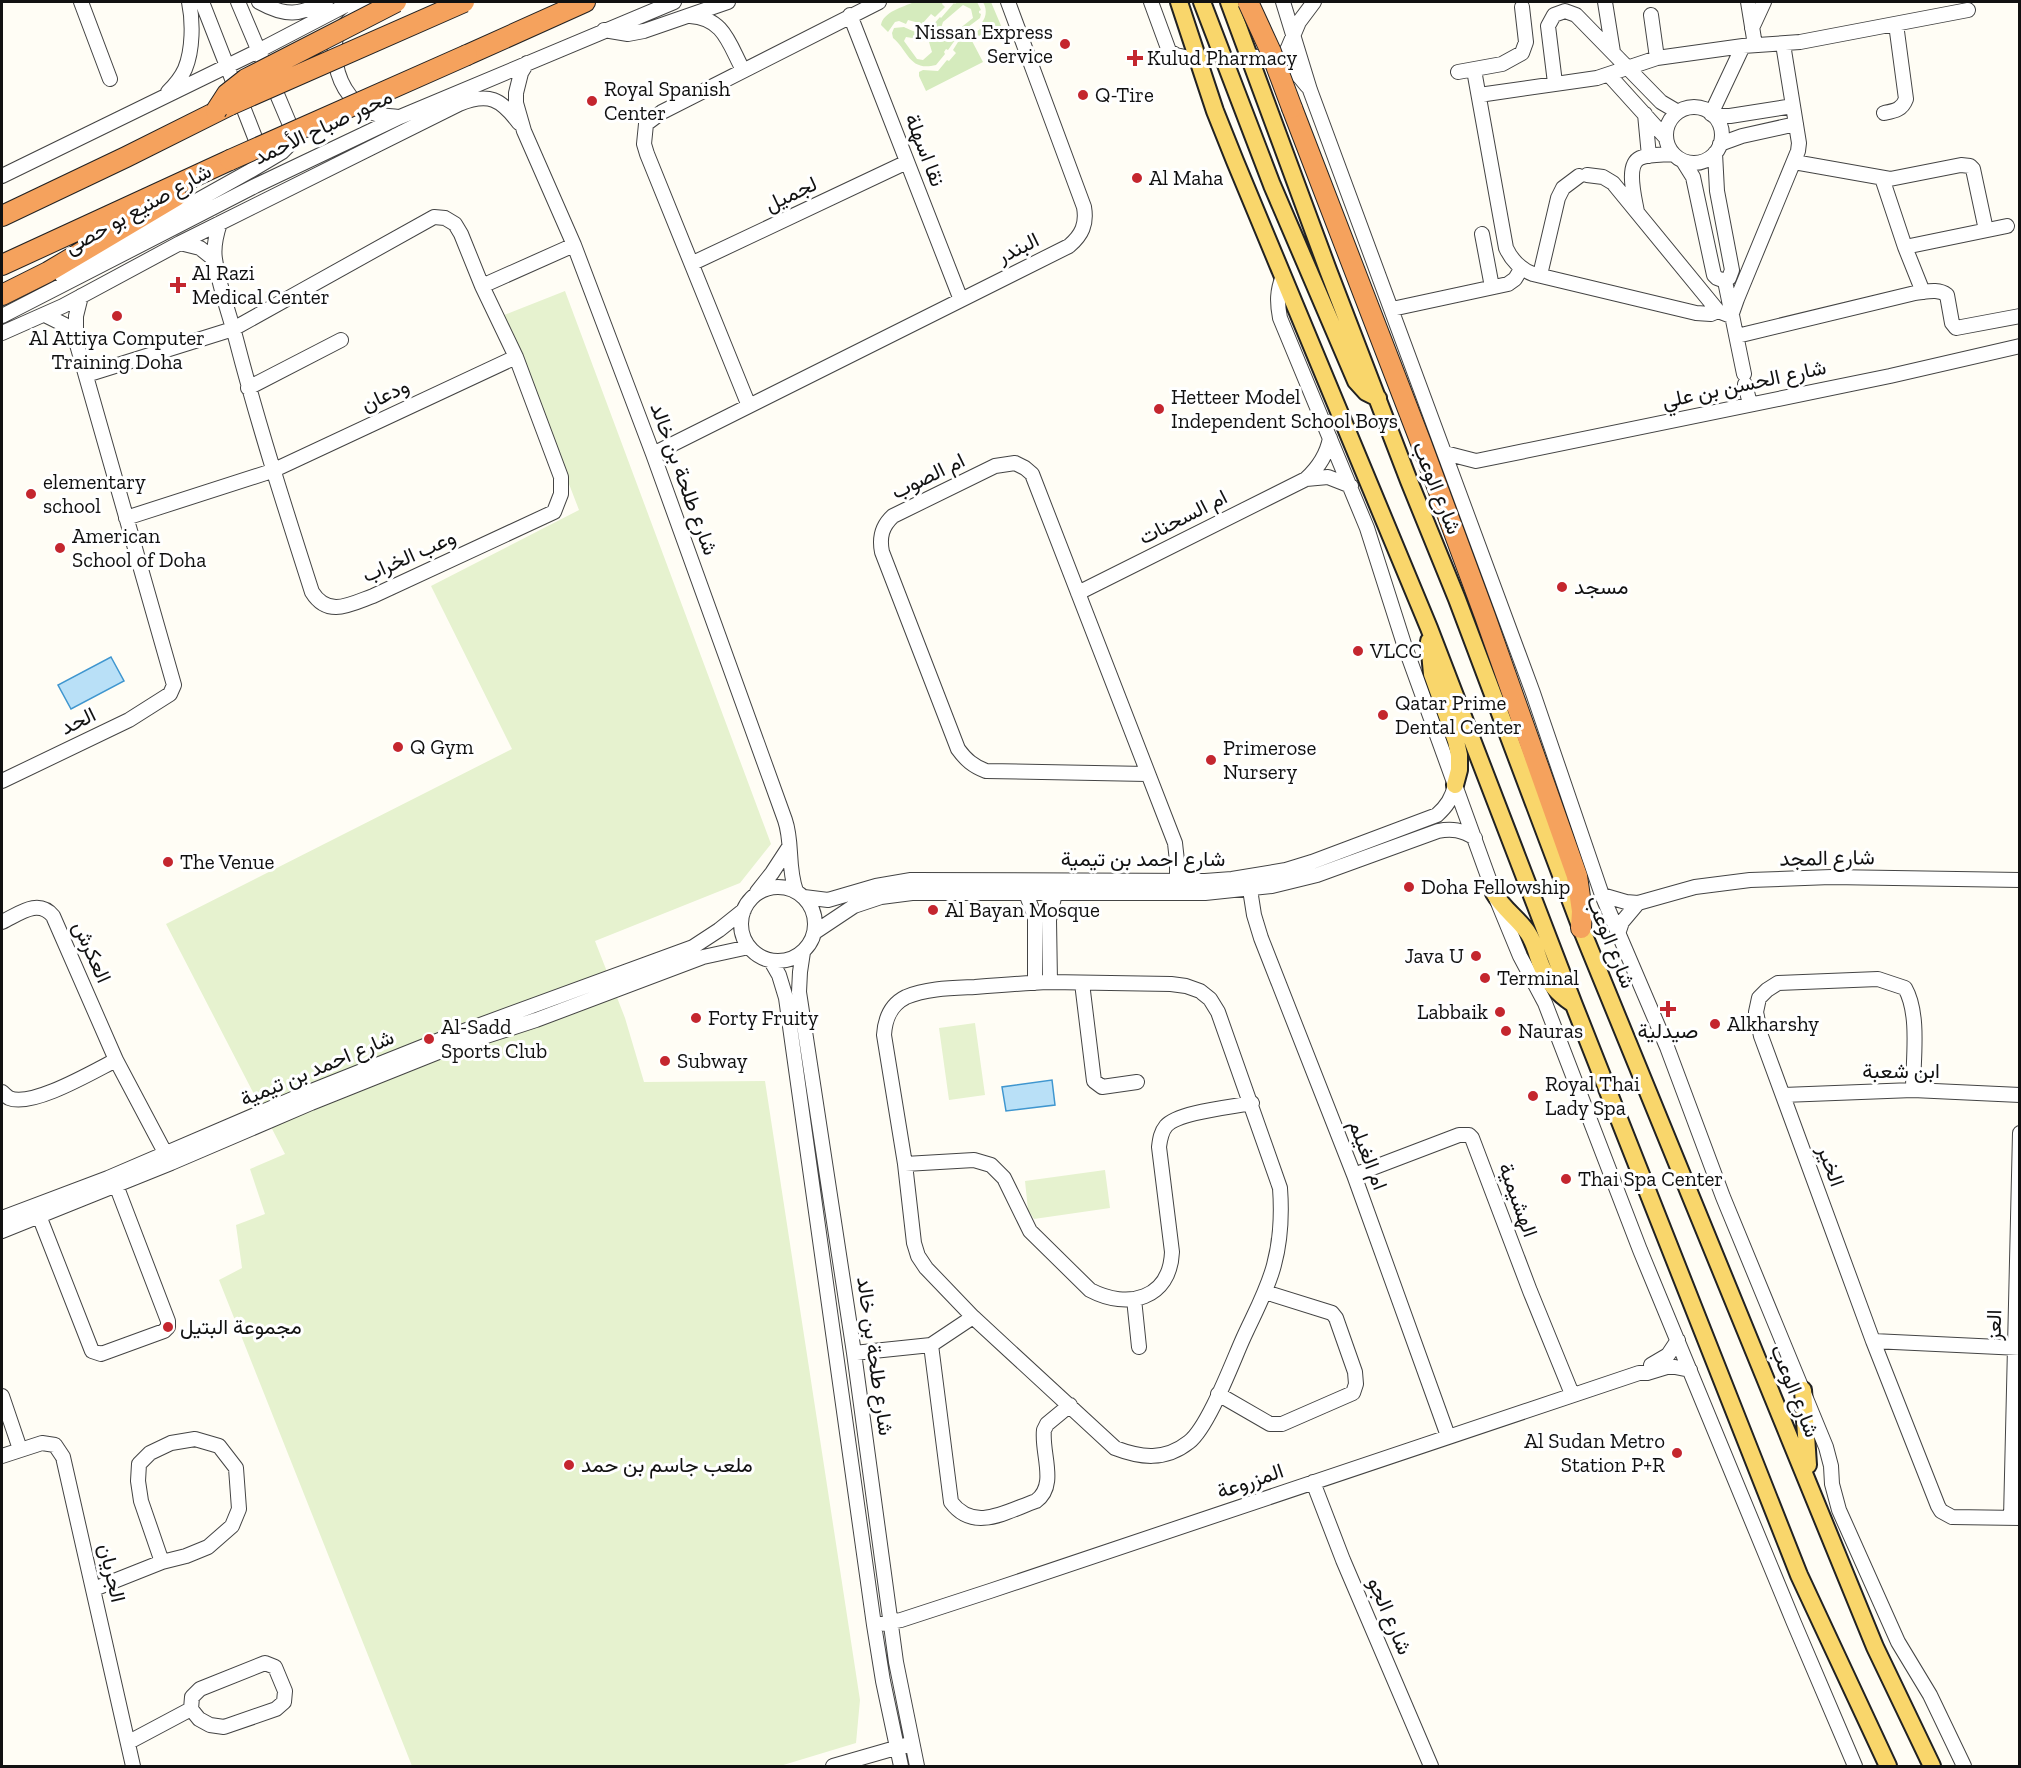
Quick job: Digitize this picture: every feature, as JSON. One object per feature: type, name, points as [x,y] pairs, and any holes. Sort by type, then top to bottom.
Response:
[{"type":"highway","points":[[216,111],[227,94],[246,79],[396,2]]},
{"type":"highway","points":[[2,216],[216,111],[464,2]]},
{"type":"highway","name":"محور صباح الأحمد","points":[[2,265],[230,160],[585,2]]},
{"type":"highway","points":[[1248,2],[1271,52],[1485,616],[1577,876],[1581,893],[1581,928]]},
{"type":"highway","points":[[2,295],[48,272],[144,216],[178,195],[194,177]]},
{"type":"main road","points":[[1179,2],[1235,161],[1429,628],[1574,1005],[1799,1575],[1888,1767]]},
{"type":"main road","points":[[1202,2],[1272,185],[1356,381],[1366,392],[1378,398]]},
{"type":"main road","name":"شارع الوعب","points":[[1229,2],[1581,928],[1875,1647],[1932,1767]]},
{"type":"main road","points":[[1429,628],[1429,659],[1432,675],[1456,741],[1459,756],[1459,770],[1455,785]]},
{"type":"main road","points":[[1494,893],[1507,912],[1529,934],[1550,983],[1574,1005]]},
{"type":"main road","points":[[1803,1390],[1804,1434],[1812,1492]]},
{"type":"main road","points":[[1875,1742],[1881,1767]]},
{"type":"street","points":[[81,2],[110,79]]},
{"type":"street","points":[[165,96],[180,78],[189,55],[189,2]]},
{"type":"street","points":[[202,2],[265,162],[270,170],[279,175]]},
{"type":"street","name":"شارع صنيع بو حصى","points":[[35,299],[51,283],[70,270],[265,162],[291,143],[292,135],[238,2]]},
{"type":"street","points":[[259,2],[274,10],[295,13],[326,2]]},
{"type":"street","points":[[2,177],[352,2]]},
{"type":"street","points":[[370,2],[340,31],[335,40],[334,53],[338,76],[347,93],[361,107],[379,115],[400,117]]},
{"type":"street","name":"محور صباح الأحمد","points":[[2,316],[279,175],[400,117],[674,2]]},
{"type":"street","points":[[604,30],[628,34],[644,32],[728,2]]},
{"type":"street","points":[[749,406],[647,154],[644,144],[646,124],[662,112],[742,70],[879,2]]},
{"type":"street","name":"البندر","points":[[652,454],[1069,246],[1077,239],[1084,229],[1086,217],[1080,196],[1008,2]]},
{"type":"street","points":[[1151,2],[1169,51],[1198,60]]},
{"type":"street","name":"شارع الوعب","points":[[1283,2],[1310,90],[1538,707],[1602,895],[1667,1047],[1723,1197],[1826,1447],[1839,1510],[1898,1642],[1936,1706],[1964,1767]]},
{"type":"street","points":[[1279,63],[1299,22],[1314,2]]},
{"type":"street","points":[[1605,2],[1612,52]]},
{"type":"street","points":[[1748,2],[1752,28]]},
{"type":"street","points":[[1712,115],[1749,45],[1752,28],[1764,2]]},
{"type":"street","points":[[1458,72],[1502,64],[1517,57],[1525,48],[1526,35],[1522,7]]},
{"type":"street","points":[[1479,95],[1609,75],[1657,58],[1749,45],[1783,44],[1968,10]]},
{"type":"street","points":[[1555,84],[1548,26],[1554,15],[1565,11],[1576,15],[1661,102],[1678,112]]},
{"type":"street","name":"نقا اسهلة","points":[[850,15],[961,300]]},
{"type":"street","points":[[1651,15],[1657,58]]},
{"type":"street","points":[[688,16],[707,19],[717,25],[742,70]]},
{"type":"street","points":[[1884,113],[1897,111],[1906,99],[1896,24]]},
{"type":"street","points":[[1526,35],[1549,33]]},
{"type":"street","points":[[1731,316],[1794,162],[1799,143],[1783,44]]},
{"type":"street","name":"شارع الوعب","points":[[1248,56],[1279,63],[1296,74],[1310,90]]},
{"type":"street","name":"شارع طلحة بن خالد","points":[[527,63],[521,73],[516,93],[516,103],[524,131],[574,245],[788,827],[790,870],[800,894]]},
{"type":"street","points":[[1474,70],[1506,248],[1521,269],[1695,313],[1711,314],[1718,311]]},
{"type":"street","points":[[1609,75],[1666,138],[1693,177],[1714,275],[1725,281]]},
{"type":"street","name":"محور صباح الأحمد","points":[[2,333],[45,315],[180,243],[459,104],[477,99]]},
{"type":"street","name":"شارع طلحة بن خالد","points":[[477,99],[499,101],[510,111],[524,131]]},
{"type":"street","points":[[1712,115],[1730,116],[1793,106]]},
{"type":"street","points":[[1666,138],[1671,119],[1686,108],[1704,109],[1719,124],[1721,134],[1718,148],[1717,191],[1732,270],[1725,281]]},
{"type":"street","points":[[1644,114],[1649,156]]},
{"type":"street","points":[[1638,214],[1632,169],[1636,160],[1649,156],[1678,157],[1692,163],[1701,162],[1709,159],[1718,148],[1734,138],[1796,124]]},
{"type":"street","name":"لجميل","points":[[693,263],[907,162]]},
{"type":"street","points":[[1794,162],[1882,178],[1898,178],[1961,165],[1970,166],[1986,230]]},
{"type":"street","points":[[1540,275],[1557,198],[1563,188],[1583,175],[1603,177],[1613,183],[1718,311],[1731,316]]},
{"type":"street","points":[[1882,178],[1923,292]]},
{"type":"street","name":"وعب الخراب","points":[[219,224],[215,242],[215,260],[248,387],[272,471],[312,592],[317,600],[324,605],[344,607],[374,596],[554,512],[561,494],[561,477],[516,357],[482,286],[461,234],[455,224],[445,218],[434,217],[233,329]]},
{"type":"street","points":[[1905,247],[2007,226]]},
{"type":"street","points":[[1482,234],[1492,287]]},
{"type":"street","points":[[180,243],[200,248],[215,260]]},
{"type":"street","points":[[482,286],[574,245]]},
{"type":"street","points":[[1392,309],[1511,282],[1521,269]]},
{"type":"street","points":[[1283,276],[1277,292],[1280,318],[1367,528],[1404,644],[1494,893],[1520,956],[1545,1003],[1640,1250],[1856,1767]]},
{"type":"street","points":[[1725,281],[1750,404]]},
{"type":"street","points":[[1737,336],[1923,292],[1940,291],[1947,295],[1952,323],[1956,328],[2019,316]]},
{"type":"street","points":[[81,296],[75,316],[76,341],[126,518]]},
{"type":"street","points":[[45,315],[64,325],[76,341]]},
{"type":"street","points":[[86,375],[233,329]]},
{"type":"street","points":[[248,387],[341,340]]},
{"type":"street","name":"شارع الحسن بن علي","points":[[1445,453],[1476,461],[1890,376],[2019,346]]},
{"type":"street","name":"ودعان","points":[[126,518],[272,471],[516,357]]},
{"type":"street","name":"ام السحنات","points":[[1078,593],[1306,479],[1322,462],[1328,450],[1330,438]]},
{"type":"street","points":[[1457,486],[1461,476],[1476,461]]},
{"type":"street","name":"ام الصوب","points":[[1148,774],[986,771],[965,759],[958,749],[882,552],[880,541],[887,522],[893,516],[995,466],[1015,463],[1032,474],[1148,774],[1174,843],[1178,887]]},
{"type":"street","name":"ام السحنات","points":[[1306,479],[1328,477],[1351,486]]},
{"type":"street","name":"الحد","points":[[2,781],[129,720],[170,694],[174,685],[171,672],[126,518]]},
{"type":"street","name":"شارع احمد بن تيمية","points":[[1249,884],[1437,816],[1446,807],[1455,785]]},
{"type":"street","name":"شارع احمد بن تيمية","points":[[814,932],[854,906],[897,894],[1055,893],[1284,884],[1448,829],[1458,830],[1474,838]]},
{"type":"street","points":[[753,897],[760,892],[778,887],[800,894],[813,913],[814,932],[804,952],[783,961],[771,961],[755,954],[744,939],[741,929],[744,910],[753,897],[772,873],[789,847]]},
{"type":"street","name":"شارع المجد","points":[[1602,895],[1638,903],[1695,888],[1750,880],[1830,877],[2019,880]]},
{"type":"street","name":"شارع احمد بن تيمية","points":[[800,894],[828,900],[876,886],[911,880],[1178,887]]},
{"type":"street","name":"ام الغيلم","points":[[1249,884],[1259,932],[1354,1175],[1448,1436]]},
{"type":"street","points":[[1026,892],[1042,932],[1050,982]]},
{"type":"street","points":[[1035,983],[1042,932],[1055,893]]},
{"type":"street","points":[[1618,934],[1622,922],[1638,903]]},
{"type":"street","name":"العكرش","points":[[2,922],[40,906],[48,909],[53,916],[116,1060],[168,1159]]},
{"type":"street","name":"شارع احمد بن تيمية","points":[[2,1218],[37,1211],[116,1185],[304,1094],[442,1039],[693,947],[744,910]]},
{"type":"street","name":"شارع احمد بن تيمية","points":[[2,1231],[37,1211],[446,1049],[536,1020],[703,957],[749,947]]},
{"type":"street","name":"شارع طلحة بن خالد","points":[[804,952],[799,992],[854,1353],[896,1662],[917,1767]]},
{"type":"street","name":"شارع طلحة بن خالد","points":[[771,961],[779,975],[786,998],[874,1625],[901,1767]]},
{"type":"street","name":"الخير","points":[[1913,1090],[1914,1012],[1911,998],[1905,988],[1878,979],[1793,981],[1778,983],[1759,998],[1756,1012],[1761,1036],[1874,1341],[1941,1511],[1952,1517],[2015,1518]]},
{"type":"street","points":[[1050,982],[1171,984],[1200,991],[1210,999],[1218,1012],[1252,1103],[1280,1188],[1282,1206],[1280,1240],[1274,1267],[1265,1292],[1218,1394],[1201,1428],[1191,1441],[1180,1448],[1154,1456],[1141,1456],[1115,1448],[973,1317],[926,1268],[918,1256],[914,1243],[905,1164],[884,1035],[885,1020],[893,1007],[905,998],[941,989],[1050,982]]},
{"type":"street","points":[[1082,983],[1094,1081],[1102,1087],[1137,1082]]},
{"type":"street","points":[[2,1092],[9,1098],[36,1097],[116,1060]]},
{"type":"street","name":"ابن شعبة","points":[[1783,1095],[1913,1090],[2019,1095]]},
{"type":"street","points":[[905,1164],[974,1161],[991,1165],[1004,1178],[1030,1231],[1090,1290],[1111,1298],[1134,1299],[1150,1294],[1160,1287],[1168,1276],[1172,1264],[1159,1147],[1161,1134],[1168,1124],[1178,1117],[1252,1103]]},
{"type":"street","name":"العز","points":[[2015,1518],[2019,1133]]},
{"type":"street","name":"الهشيمية","points":[[1354,1175],[1460,1134],[1469,1135],[1472,1138],[1530,1292],[1572,1394]]},
{"type":"street","points":[[37,1211],[92,1351],[101,1354],[164,1331],[168,1327],[168,1321],[116,1185]]},
{"type":"street","points":[[1218,1394],[1270,1424],[1282,1424],[1353,1393],[1356,1384],[1355,1372],[1332,1312],[1265,1292]]},
{"type":"street","points":[[1134,1299],[1139,1347]]},
{"type":"street","points":[[854,1353],[931,1345],[973,1317]]},
{"type":"street","name":"المزروعة","points":[[874,1625],[891,1622],[979,1594],[1639,1372],[1668,1355],[1678,1340]]},
{"type":"street","points":[[1874,1341],[2017,1348]]},
{"type":"street","points":[[931,1345],[951,1502],[958,1511],[969,1517],[984,1519],[1036,1501],[1043,1496],[1047,1490],[1048,1480],[1044,1430],[1047,1424],[1070,1405]]},
{"type":"street","name":"المزروعة","points":[[1639,1372],[1647,1373],[1670,1366],[1690,1370]]},
{"type":"street","points":[[2,1396],[20,1449]]},
{"type":"street","points":[[94,1589],[162,1562],[208,1547],[232,1526],[239,1509],[236,1468],[219,1446],[195,1439],[171,1443],[150,1453],[139,1464],[138,1481],[141,1501],[162,1562]]},
{"type":"street","name":"الجريان","points":[[2,1456],[42,1443],[55,1445],[63,1456],[133,1767]]},
{"type":"street","name":"شارع الجو","points":[[1313,1482],[1343,1560],[1431,1767]]},
{"type":"street","points":[[265,1663],[275,1667],[285,1691],[284,1702],[276,1709],[224,1727],[210,1725],[199,1719],[191,1709],[192,1697],[200,1689],[265,1663]]},
{"type":"street","points":[[129,1742],[191,1709]]},
{"type":"street","points":[[833,1767],[912,1743]]},
{"type":"green space","points":[[914,2],[943,2],[945,7],[935,17],[931,14],[922,24],[925,27],[923,28],[920,28],[919,23],[908,20],[906,24],[895,22],[888,32],[881,25],[889,13]]},
{"type":"green space","points":[[957,2],[977,2],[981,10],[979,11],[980,18],[960,33],[936,65],[927,66],[914,63],[893,38],[894,28],[904,27],[917,32],[926,32],[929,35],[925,40],[906,37],[904,41],[917,59],[923,60],[932,52],[929,42],[938,34],[954,33],[973,18],[971,9],[963,5],[943,22],[941,28],[933,27],[940,17]]},
{"type":"green space","points":[[983,2],[991,2],[1002,28],[987,36],[985,33],[972,41],[983,62],[926,91],[919,72],[938,71],[956,53],[953,50],[958,42],[969,33],[971,36],[980,29],[979,26],[985,15]]},
{"type":"green space","name":"Al-Sadd Sports Club","points":[[565,291],[771,844],[740,883],[595,941],[625,1018],[644,1082],[765,1081],[860,1700],[856,1743],[780,1766],[412,1766],[219,1280],[242,1268],[236,1225],[265,1214],[250,1169],[285,1154],[166,924],[512,749],[431,586],[579,510],[504,315]]},
{"type":"green space","points":[[975,1023],[985,1095],[949,1100],[939,1028]]},
{"type":"green space","points":[[1105,1170],[1110,1208],[1034,1219],[1028,1210],[1025,1181]]},
{"type":"water","points":[[111,657],[124,681],[71,709],[58,685]]},
{"type":"water","points":[[1052,1080],[1055,1105],[1006,1111],[1002,1087]]},
{"type":"place","name":"Nissan Express Service","points":[[1065,44]]},
{"type":"place","name":"Kulud Pharmacy","points":[[1135,58]]},
{"type":"place","name":"Q-Tire","points":[[1083,95]]},
{"type":"place","name":"Royal Spanish Center","points":[[592,101]]},
{"type":"place","name":"Al Maha","points":[[1137,178]]},
{"type":"place","name":"Al Razi Medical Center","points":[[178,285]]},
{"type":"place","name":"Al Attiya Computer Training Doha","points":[[117,316]]},
{"type":"place","name":"Hetteer Model Independent School Boys","points":[[1159,409]]},
{"type":"place","name":"elementary school","points":[[31,494]]},
{"type":"place","name":"American School of Doha","points":[[60,548]]},
{"type":"place","name":"مسجد","points":[[1562,587]]},
{"type":"place","name":"VLCC","points":[[1358,651]]},
{"type":"place","name":"Qatar Prime Dental Center","points":[[1383,715]]},
{"type":"place","name":"Q Gym","points":[[398,747]]},
{"type":"place","name":"Primerose Nursery","points":[[1211,760]]},
{"type":"place","name":"The Venue","points":[[168,862]]},
{"type":"place","name":"Doha Fellowship","points":[[1409,887]]},
{"type":"place","name":"Al Bayan Mosque","points":[[933,910]]},
{"type":"place","name":"Java U","points":[[1476,956]]},
{"type":"place","name":"Terminal","points":[[1485,978]]},
{"type":"place","name":"صيدلية","points":[[1668,1009]]},
{"type":"place","name":"Labbaik","points":[[1500,1012]]},
{"type":"place","name":"Forty Fruity","points":[[696,1018]]},
{"type":"place","name":"Alkharshy","points":[[1715,1024]]},
{"type":"place","name":"Nauras","points":[[1506,1031]]},
{"type":"place","name":"Al-Sadd Sports Club","points":[[429,1039]]},
{"type":"place","name":"Subway","points":[[665,1061]]},
{"type":"place","name":"Royal Thai Lady Spa","points":[[1533,1096]]},
{"type":"place","name":"Thai Spa Center","points":[[1566,1179]]},
{"type":"place","name":"مجموعة البتيل","points":[[168,1327]]},
{"type":"place","name":"Al Sudan Metro Station P+R","points":[[1677,1453]]},
{"type":"place","name":"ملعب جاسم بن حمد","points":[[569,1465]]}]
